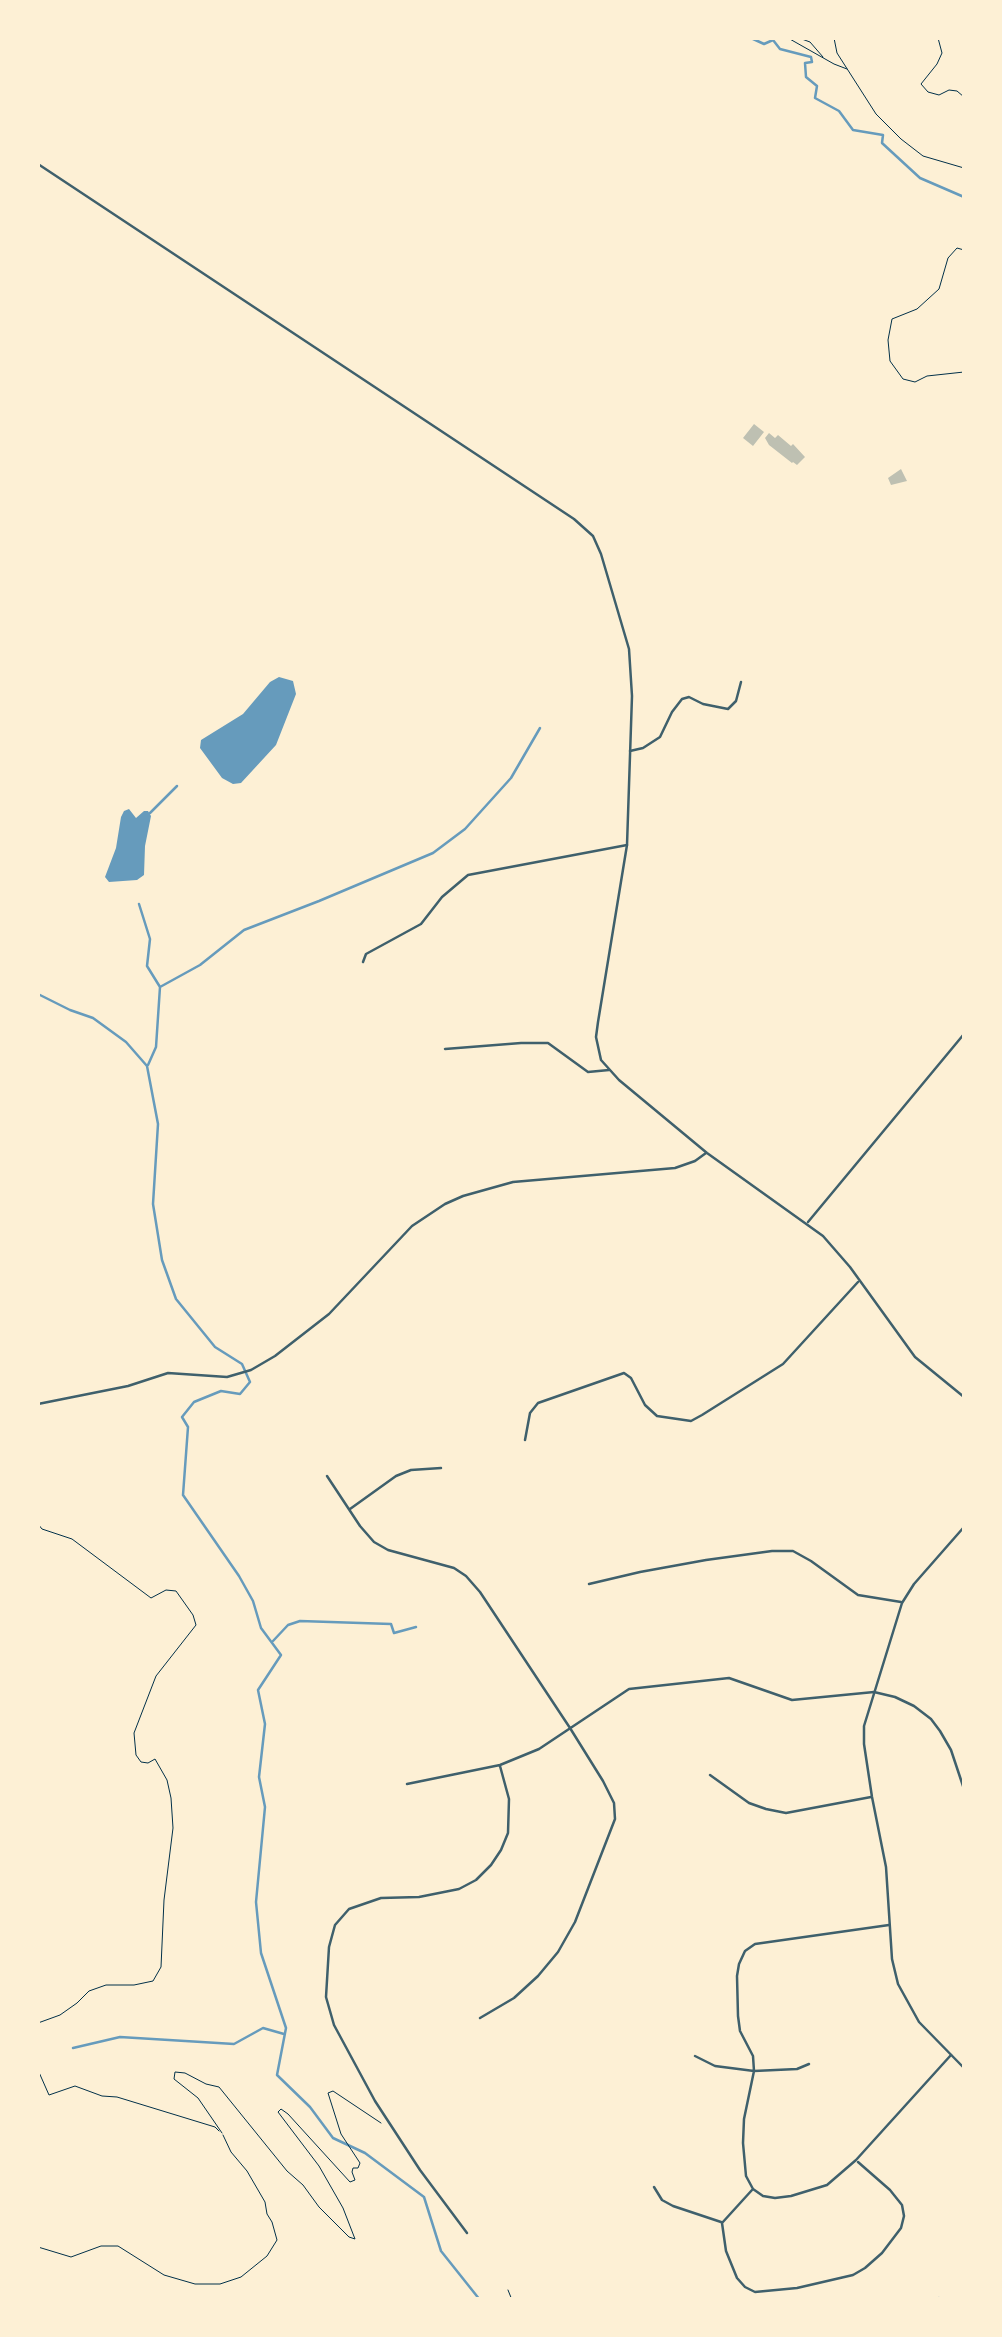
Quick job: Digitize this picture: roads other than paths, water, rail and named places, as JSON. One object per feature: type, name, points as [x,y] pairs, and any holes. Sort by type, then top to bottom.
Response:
[{"type":"street","points":[[38,164],[574,519],[592,536],[629,649],[632,696],[627,845],[596,1037],[601,1060],[638,1097],[807,1224],[838,1252],[915,1358],[964,1397]]},
{"type":"street","points":[[630,751],[660,737],[682,699],[728,709],[736,701],[740,682]]},
{"type":"street","points":[[364,962],[366,954],[421,924],[442,896],[468,875],[627,845]]},
{"type":"street","points":[[807,1224],[964,1034]]},
{"type":"street","points":[[445,1049],[548,1043],[588,1072],[609,1070]]},
{"type":"street","points":[[38,1404],[128,1386],[168,1373],[228,1377],[251,1370],[329,1314],[412,1226],[463,1196],[513,1182],[675,1168],[695,1162],[707,1152]]},
{"type":"street","points":[[524,1440],[526,1423],[538,1404],[624,1374],[632,1378],[645,1405],[657,1416],[691,1420],[702,1415],[783,1364],[860,1281]]},
{"type":"street","points":[[349,1510],[396,1476],[411,1470],[441,1468]]},
{"type":"street","points":[[327,1476],[374,1542],[388,1550],[454,1568],[466,1576],[570,1728],[614,1803],[615,1820],[575,1922],[558,1952],[514,1998],[480,2018]]},
{"type":"street","points":[[964,1527],[902,1602],[864,1726],[872,1797],[886,1866],[894,1972],[919,2022],[964,2068]]},
{"type":"street","points":[[589,1584],[706,1560],[793,1551],[858,1596],[902,1602]]},
{"type":"street","points":[[407,1784],[500,1764],[539,1749],[628,1689],[729,1678],[792,1700],[874,1692],[896,1697],[931,1719],[951,1750],[964,1788]]},
{"type":"street","points":[[467,2233],[375,2101],[339,2036],[326,1997],[329,1947],[335,1925],[349,1909],[381,1898],[459,1889],[476,1880],[501,1850],[508,1833],[509,1799],[500,1764]]},
{"type":"street","points":[[710,1775],[749,1803],[786,1813],[872,1797]]},
{"type":"street","points":[[890,1925],[755,1944],[745,1951],[739,1964],[738,2016],[740,2031],[754,2056],[743,2144],[746,2176],[752,2188],[775,2198],[827,2185],[856,2160],[951,2055]]},
{"type":"street","points":[[695,2056],[715,2066],[754,2071],[797,2069],[809,2064]]},
{"type":"street","points":[[752,2188],[722,2223],[726,2251],[746,2286],[755,2292],[797,2288],[853,2274],[882,2253],[901,2228],[904,2216],[902,2205],[890,2190],[856,2160]]},
{"type":"street","points":[[654,2187],[662,2200],[673,2206],[722,2223]]},
{"type":"water","points":[[279,677],[293,681],[296,694],[276,745],[241,783],[233,784],[222,778],[200,748],[201,740],[243,714]]},
{"type":"water","points":[[129,809],[136,818],[144,811],[151,816],[144,875],[137,880],[109,882],[105,877],[116,848],[121,817]]},
{"type":"waterway","points":[[751,38],[764,44],[773,40],[780,49],[811,57],[812,62],[805,63],[806,77],[817,86],[815,98],[839,111],[853,130],[883,135],[882,143],[920,178],[964,197]]},
{"type":"waterway","points":[[160,987],[200,965],[244,930],[433,853],[465,829],[511,778],[540,728]]},
{"type":"waterway","points":[[150,813],[177,786]]},
{"type":"waterway","points":[[139,904],[150,939],[147,966],[160,987],[156,1047],[148,1065]]},
{"type":"waterway","points":[[38,994],[93,1018],[126,1042],[147,1066],[158,1124],[153,1204],[162,1260],[176,1299],[215,1347],[242,1364],[250,1382],[240,1394],[221,1391],[194,1402],[182,1417],[188,1427],[183,1495],[239,1576],[253,1601],[261,1628],[281,1655],[258,1690],[265,1724],[259,1777],[265,1807],[256,1902],[261,1953],[286,2028],[277,2075],[310,2107],[333,2138],[365,2153],[424,2197],[441,2251],[480,2300]]},
{"type":"waterway","points":[[273,1641],[288,1625],[300,1621],[391,1624],[394,1633],[416,1627]]},
{"type":"waterway","points":[[73,2048],[120,2037],[234,2044],[263,2028],[284,2034]]}]
